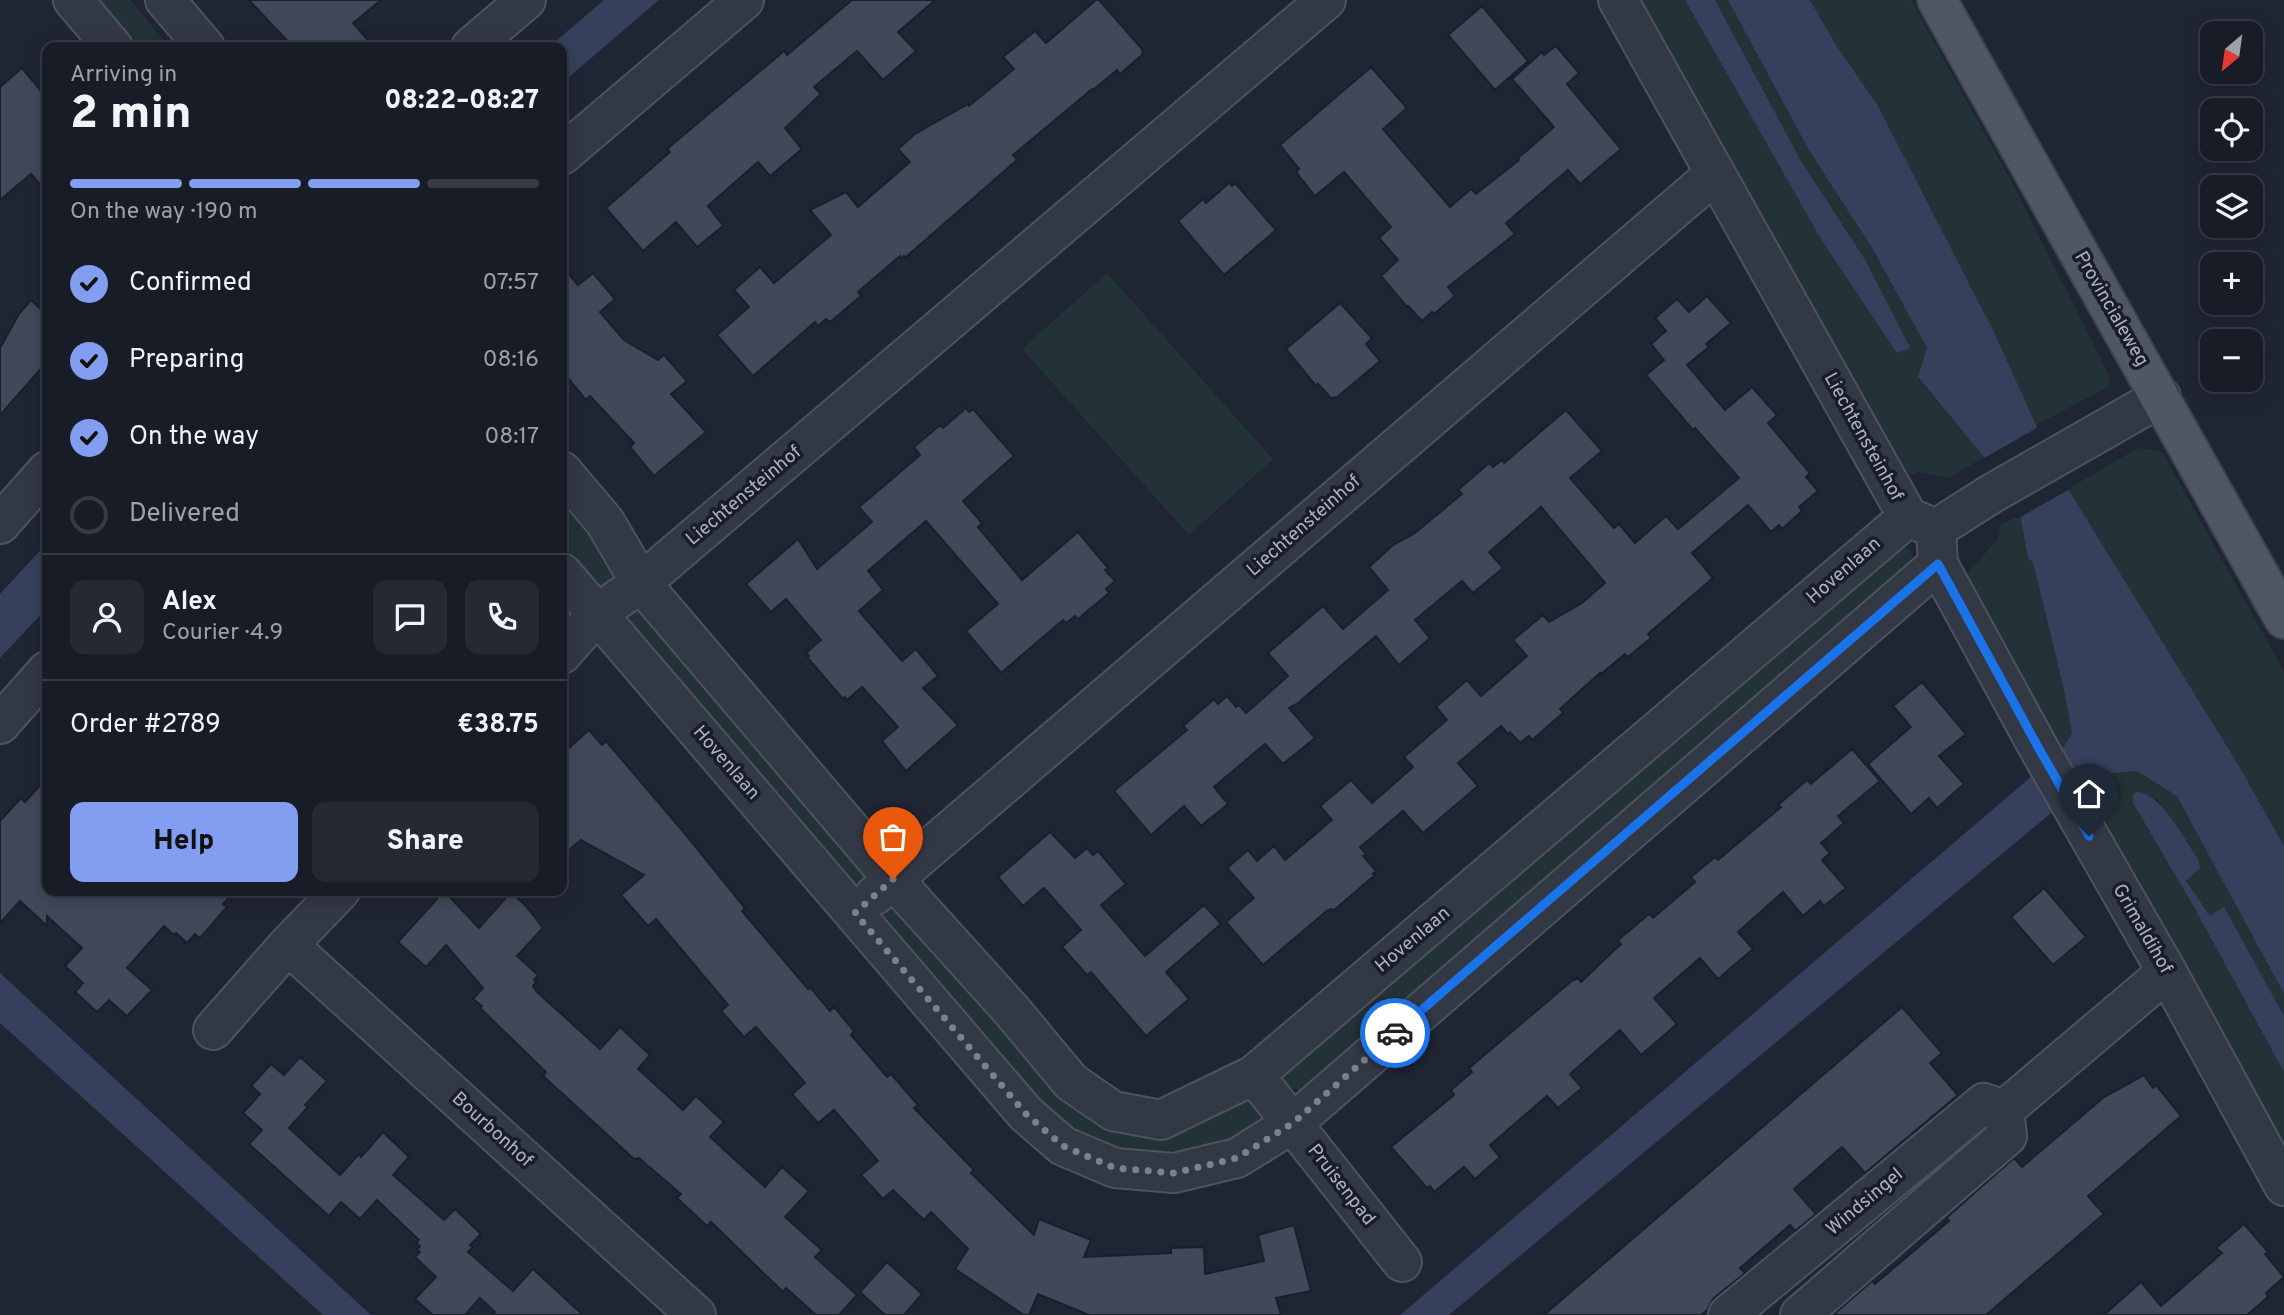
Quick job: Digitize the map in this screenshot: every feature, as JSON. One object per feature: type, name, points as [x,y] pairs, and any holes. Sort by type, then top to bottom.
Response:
[{"type":"main road","name":"Provincialeweg","points":[[1937,0],[2284,619]]},
{"type":"street","points":[[73,0],[109,42]]},
{"type":"street","points":[[165,0],[201,42]]},
{"type":"street","points":[[477,42],[526,0]]},
{"type":"street","points":[[567,151],[744,0]]},
{"type":"street","name":"Liechtensteinhof","points":[[641,583],[1326,0]]},
{"type":"street","name":"Liechtensteinhof","points":[[1618,0],[1715,174],[1928,536]]},
{"type":"street","name":"Liechtensteinhof","points":[[893,879],[1715,174]]},
{"type":"street","name":"Hovenlaan","points":[[567,477],[605,522],[641,583],[893,879],[1072,1082],[1113,1111],[1161,1120],[1254,1075],[1928,536],[1991,494],[2161,397]]},
{"type":"street","points":[[0,524],[42,477]]},
{"type":"street","name":"Hovenlaan","points":[[567,579],[1026,1114],[1063,1146],[1115,1168],[1174,1173],[1237,1158],[1293,1123],[1928,536]]},
{"type":"street","name":"Grimaldihof","points":[[1928,536],[2038,747],[2167,972],[2284,1186]]},
{"type":"street","points":[[567,648],[598,613],[641,583]]},
{"type":"street","points":[[0,724],[42,677]]},
{"type":"street","points":[[855,913],[893,879]]},
{"type":"street","points":[[213,1030],[335,896]]},
{"type":"street","name":"Bourbonhof","points":[[288,945],[696,1315]]},
{"type":"street","points":[[1800,1315],[2007,1136],[2004,1110],[2167,972]]},
{"type":"street","name":"Pruisenpad","points":[[1254,1075],[1402,1262]]},
{"type":"street","name":"Windsingel","points":[[1728,1315],[1984,1103],[2004,1110]]},
{"type":"shaded area","points":[[83,0],[130,0],[166,42],[120,42]]},
{"type":"shaded area","points":[[1639,0],[1685,0],[1821,239],[1909,347],[1866,261],[1801,161],[1715,0],[1728,0],[1810,152],[1871,246],[1927,348],[1918,378],[1984,457],[1949,478],[1918,472],[1906,477]]},
{"type":"shaded area","points":[[1810,0],[1911,0],[2011,181],[2109,375],[2110,386],[2036,425],[1994,332],[1878,106],[1836,45]]},
{"type":"shaded area","points":[[1107,273],[1273,459],[1189,535],[1022,349]]},
{"type":"shaded area","points":[[2138,448],[2162,452],[2284,671],[2284,846],[2239,766],[2068,489]]},
{"type":"shaded area","points":[[567,510],[603,553],[616,576],[612,586],[603,593],[567,564]]},
{"type":"shaded area","points":[[2020,515],[2028,558],[2033,562],[2064,690],[2072,733],[2060,752],[1963,578],[1998,539],[2001,524]]},
{"type":"shaded area","points":[[1896,539],[1911,550],[1916,567],[1310,1092],[1286,1087],[1280,1067]]},
{"type":"shaded area","points":[[646,607],[867,874],[863,881],[854,887],[624,624],[636,609]]},
{"type":"shaded area","points":[[2137,771],[2177,795],[2284,994],[2284,1016],[2224,908],[2210,917],[2186,880],[2198,859],[2157,799],[2133,795],[2133,803],[2195,909],[2284,1072],[2284,1155],[2080,789],[2113,773]]},
{"type":"shaded area","points":[[892,901],[1107,1117],[1249,1099],[1266,1116],[1262,1131],[1161,1162],[1064,1134],[877,920],[880,912]]},
{"type":"water","points":[[604,0],[659,0],[567,79],[567,42],[555,42]]},
{"type":"water","points":[[1685,0],[1715,0],[1801,161],[1866,261],[1910,348],[1897,353],[1821,239]]},
{"type":"water","points":[[1728,0],[1810,0],[1836,45],[1878,106],[1994,332],[2068,489],[2239,766],[2284,846],[2284,994],[2177,796],[2137,771],[2113,773],[2080,789],[1449,1315],[1400,1315],[2060,752],[2072,733],[2033,562],[2028,558],[2020,515],[1984,457],[1918,377],[1927,348],[1871,246],[1810,152]]},
{"type":"water","points":[[42,548],[42,613],[0,658],[0,594]]},
{"type":"water","points":[[2137,792],[2155,800],[2179,830],[2198,859],[2200,868],[2186,881],[2210,916],[2224,907],[2284,1016],[2284,1072],[2195,909],[2133,803],[2133,795]]},
{"type":"water","points":[[0,973],[371,1315],[323,1315],[0,1023]]},
{"type":"pier","points":[[2040,426],[2072,488],[2017,519],[1981,460]]},
{"type":"building","points":[[249,0],[381,0],[353,23],[370,42],[288,42]]},
{"type":"building","points":[[852,0],[935,0],[898,32],[916,51],[883,80],[857,51],[814,87],[821,94],[785,128],[802,149],[770,176],[758,162],[708,206],[723,226],[697,247],[676,222],[643,251],[606,208],[670,152],[667,149],[784,51],[787,55]]},
{"type":"building","points":[[1099,0],[1142,49],[1143,54],[1120,74],[1117,70],[1092,89],[1013,155],[1017,160],[906,257],[900,256],[858,292],[861,296],[830,322],[826,319],[818,326],[815,322],[753,376],[717,335],[749,307],[734,290],[760,267],[774,283],[831,235],[810,210],[846,192],[858,207],[910,162],[898,149],[915,134],[968,104],[969,106],[1014,69],[1003,57],[1035,31],[1046,43]]},
{"type":"building","points":[[1482,6],[1528,61],[1495,90],[1448,35]]},
{"type":"building","points":[[1556,46],[1579,73],[1567,84],[1621,149],[1580,184],[1568,170],[1506,223],[1515,234],[1448,287],[1455,296],[1422,321],[1381,276],[1398,260],[1379,238],[1391,227],[1344,172],[1315,196],[1280,145],[1371,67],[1407,108],[1383,129],[1450,207],[1471,189],[1476,194],[1519,160],[1518,158],[1554,127],[1512,79],[1542,52],[1544,55]]},
{"type":"building","points":[[22,68],[42,92],[42,187],[31,174],[0,200],[0,87]]},
{"type":"building","points":[[1229,183],[1232,186],[1235,183],[1276,230],[1224,275],[1178,221],[1203,199],[1206,203]]},
{"type":"building","points":[[567,272],[578,285],[593,273],[615,299],[600,312],[624,340],[658,360],[664,355],[687,381],[671,394],[706,432],[654,476],[630,447],[634,443],[590,396],[586,400],[567,377]]},
{"type":"building","points":[[1707,296],[1731,323],[1706,344],[1709,347],[1687,365],[1725,410],[1752,387],[1777,415],[1768,423],[1810,473],[1806,477],[1818,491],[1799,507],[1802,511],[1782,529],[1779,525],[1771,532],[1748,505],[1692,553],[1713,578],[1648,634],[1651,638],[1628,657],[1625,654],[1600,673],[1560,709],[1563,713],[1532,740],[1529,736],[1520,743],[1501,726],[1458,763],[1478,786],[1423,833],[1403,811],[1360,847],[1366,854],[1363,856],[1376,871],[1373,874],[1375,875],[1333,911],[1328,910],[1263,965],[1226,922],[1254,898],[1227,868],[1248,850],[1257,861],[1274,846],[1285,860],[1332,820],[1320,806],[1351,780],[1372,803],[1413,767],[1404,757],[1447,720],[1436,707],[1467,680],[1481,696],[1527,656],[1513,640],[1543,615],[1549,622],[1582,603],[1605,583],[1541,507],[1489,552],[1503,568],[1473,593],[1462,581],[1415,620],[1430,638],[1399,665],[1376,636],[1289,708],[1315,738],[1283,764],[1265,744],[1214,787],[1228,804],[1201,826],[1184,806],[1151,835],[1114,791],[1187,730],[1183,726],[1214,699],[1218,704],[1227,696],[1236,707],[1239,705],[1246,713],[1288,676],[1268,653],[1323,606],[1343,629],[1388,590],[1369,567],[1393,545],[1415,533],[1462,494],[1458,490],[1489,463],[1493,467],[1502,460],[1504,463],[1566,410],[1602,451],[1570,478],[1614,528],[1619,524],[1635,543],[1666,516],[1678,529],[1739,478],[1646,375],[1664,360],[1651,344],[1666,331],[1655,318],[1677,299],[1689,312]]},
{"type":"building","points":[[31,300],[42,310],[42,368],[0,415],[0,348],[19,314]]},
{"type":"building","points":[[1340,303],[1372,338],[1366,344],[1380,361],[1332,399],[1318,384],[1316,386],[1286,349]]},
{"type":"building","points":[[966,408],[969,412],[973,409],[1014,456],[963,501],[982,523],[978,527],[1022,580],[1078,532],[1108,568],[1105,570],[1115,581],[1106,589],[1109,593],[1078,619],[1075,616],[1066,623],[1063,620],[1001,673],[966,631],[998,604],[926,521],[868,571],[883,590],[859,611],[902,661],[916,649],[938,676],[923,688],[958,725],[906,771],[882,741],[898,727],[862,687],[847,700],[845,697],[843,699],[807,657],[809,656],[806,653],[821,640],[786,599],[771,612],[746,584],[798,539],[817,569],[872,522],[859,507],[920,455],[914,447],[940,425],[943,428]]},
{"type":"building","points":[[1922,682],[1966,734],[1939,756],[1964,784],[1937,808],[1929,798],[1911,814],[1868,764],[1911,727],[1893,706]]},
{"type":"building","points":[[589,730],[602,745],[606,741],[686,835],[745,908],[742,911],[808,989],[810,987],[830,1011],[834,1007],[854,1031],[851,1035],[887,1077],[891,1074],[918,1105],[914,1108],[974,1170],[971,1173],[1034,1235],[1039,1219],[1091,1240],[1084,1257],[1171,1253],[1171,1248],[1204,1247],[1205,1274],[1264,1261],[1258,1235],[1294,1225],[1311,1291],[1276,1298],[1281,1315],[1089,1315],[1038,1294],[1029,1315],[1024,1315],[955,1269],[968,1249],[931,1212],[924,1220],[893,1190],[883,1199],[861,1175],[878,1161],[834,1110],[818,1123],[792,1094],[805,1083],[781,1055],[756,1027],[744,1037],[721,1011],[728,1005],[656,919],[648,926],[621,895],[644,875],[581,840],[567,852],[567,750]]},
{"type":"building","points":[[1852,749],[1880,781],[1838,816],[1844,823],[1821,843],[1830,853],[1822,860],[1846,888],[1824,906],[1820,901],[1803,916],[1783,892],[1738,932],[1753,949],[1718,979],[1700,958],[1654,998],[1677,1024],[1641,1055],[1620,1030],[1570,1074],[1582,1088],[1558,1108],[1547,1096],[1490,1145],[1500,1157],[1475,1179],[1464,1167],[1434,1192],[1430,1186],[1427,1188],[1391,1147],[1454,1095],[1451,1090],[1472,1072],[1469,1068],[1574,979],[1578,978],[1581,982],[1621,944],[1618,940],[1649,914],[1653,918],[1695,882],[1691,877],[1715,857],[1718,860],[1781,807],[1778,805],[1807,780],[1811,784]]},
{"type":"building","points":[[42,783],[42,896],[230,896],[223,904],[227,907],[200,938],[195,934],[187,943],[164,926],[127,968],[152,990],[127,1016],[109,1000],[97,1012],[75,992],[83,983],[65,966],[82,948],[47,916],[47,926],[20,901],[0,923],[0,821],[21,798],[25,802]]},
{"type":"building","points":[[1050,832],[1075,858],[1087,848],[1093,855],[1098,851],[1126,884],[1101,905],[1145,956],[1204,905],[1221,924],[1166,972],[1189,999],[1146,1036],[1091,972],[1087,975],[1062,947],[1081,930],[1044,888],[1023,906],[998,877]]},
{"type":"building","points":[[2044,888],[2086,937],[2053,965],[2011,917]]},
{"type":"building","points":[[439,896],[449,896],[479,928],[507,896],[515,896],[543,928],[517,956],[538,975],[533,986],[536,991],[600,1049],[620,1027],[650,1055],[638,1069],[683,1110],[696,1096],[724,1122],[710,1137],[765,1187],[782,1167],[809,1191],[785,1217],[822,1250],[815,1257],[857,1295],[839,1315],[816,1315],[786,1288],[783,1292],[711,1222],[707,1226],[677,1198],[681,1194],[639,1158],[634,1159],[543,1076],[546,1072],[473,999],[483,988],[446,945],[426,967],[398,942]]},
{"type":"building","points":[[1902,1007],[1942,1053],[1930,1063],[1958,1095],[1865,1173],[1842,1147],[1794,1189],[1816,1214],[1795,1231],[1790,1225],[1740,1268],[1745,1273],[1714,1298],[1701,1315],[1544,1315]]},
{"type":"building","points":[[300,1057],[327,1081],[289,1128],[340,1175],[359,1154],[361,1157],[383,1132],[409,1157],[393,1175],[444,1220],[455,1209],[481,1234],[470,1245],[473,1247],[468,1252],[513,1291],[533,1269],[583,1315],[492,1315],[495,1312],[480,1298],[465,1315],[433,1315],[415,1299],[436,1277],[415,1257],[420,1252],[417,1250],[420,1246],[416,1243],[419,1240],[377,1200],[360,1219],[341,1202],[329,1216],[249,1144],[262,1130],[243,1113],[260,1094],[251,1086],[271,1064],[284,1075]]},
{"type":"building","points":[[2144,1075],[2153,1088],[2156,1085],[2181,1116],[2088,1196],[2104,1214],[1986,1315],[1833,1315],[1872,1281],[1875,1284],[1949,1221],[1946,1218],[2014,1158],[2022,1167],[2104,1097]]},
{"type":"building","points":[[2244,1224],[2268,1252],[2265,1254],[2284,1277],[2266,1293],[2268,1297],[2247,1315],[2104,1315],[2141,1282],[2161,1306],[2222,1253],[2216,1248]]},
{"type":"building","points":[[887,1262],[922,1294],[904,1315],[885,1315],[860,1292]]},
{"type":"way so far","points":[[893,879],[855,913],[1026,1114],[1063,1146],[1115,1168],[1174,1173],[1237,1158],[1293,1123],[1395,1033]]},
{"type":"route","points":[[1395,1033],[1938,564],[2089,836]]}]
